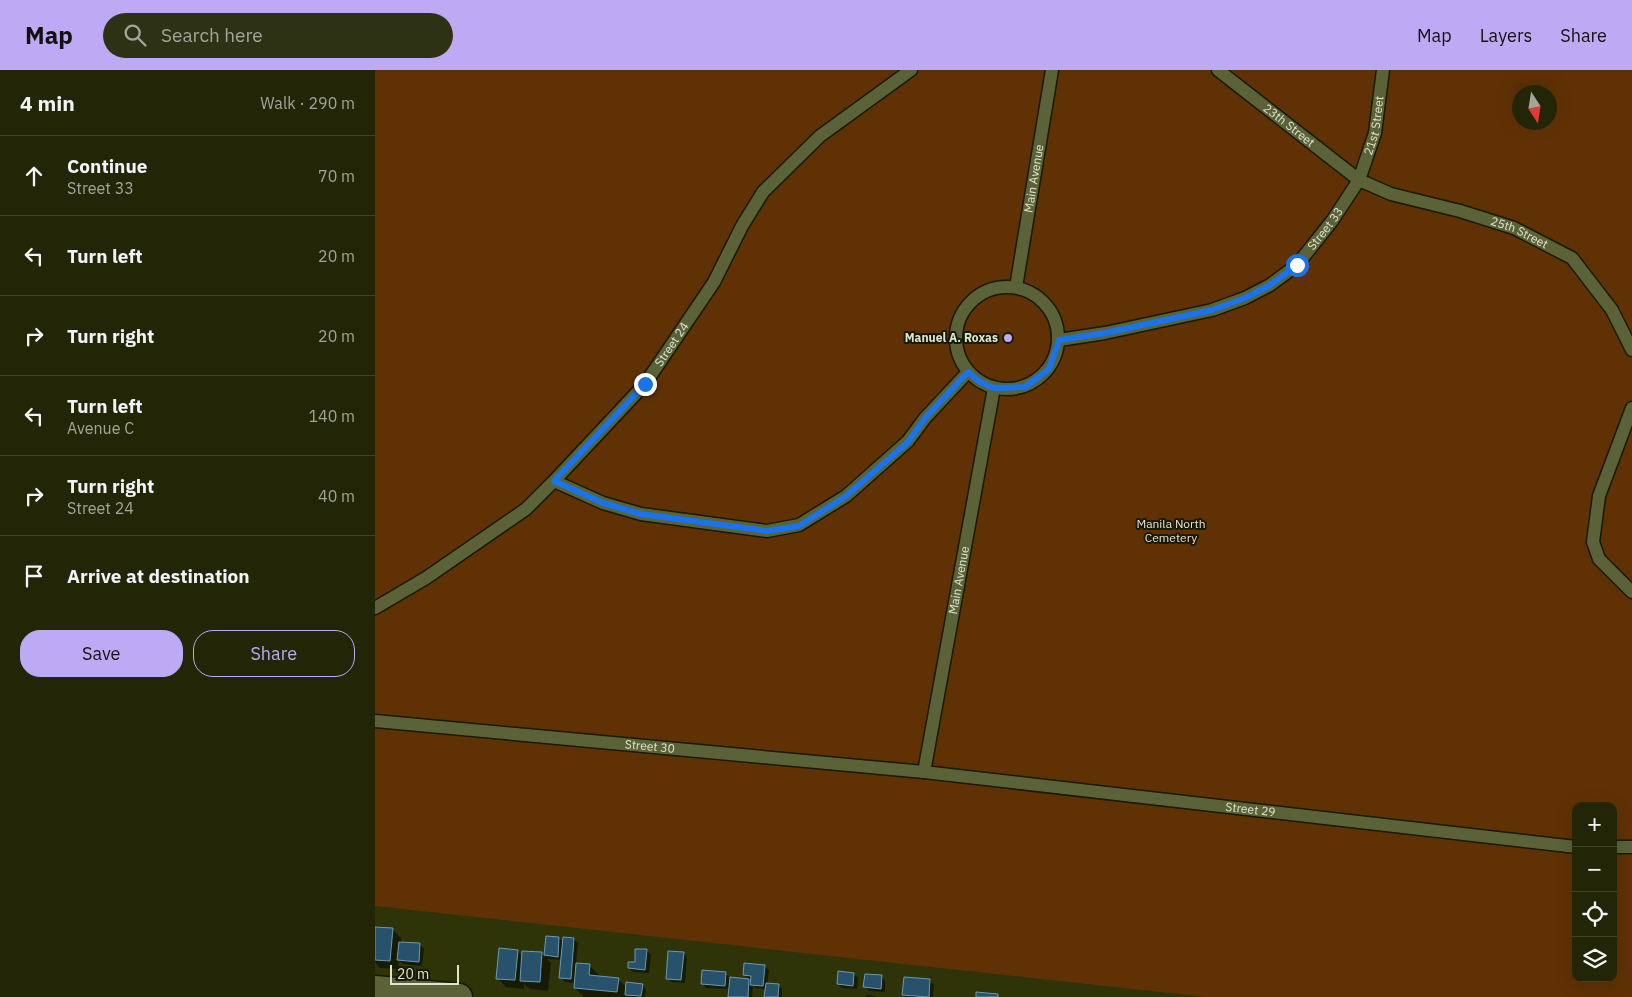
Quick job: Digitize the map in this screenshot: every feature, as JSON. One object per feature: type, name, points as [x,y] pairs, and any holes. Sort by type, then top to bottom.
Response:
[{"type":"street","points":[[375,988],[459,997]]},
{"type":"lane","name":"Street 24","points":[[375,608],[426,578],[526,509],[554,481],[645,384],[714,282],[742,226],[763,192],[820,136],[911,70]]},
{"type":"lane","name":"Main Avenue","points":[[1016,287],[1053,70]]},
{"type":"lane","name":"23th Street","points":[[1218,70],[1359,180]]},
{"type":"lane","name":"21st Street","points":[[1359,180],[1375,133],[1383,70]]},
{"type":"lane","name":"Street 33","points":[[1059,340],[1105,333],[1212,310],[1245,298],[1270,285],[1297,265],[1332,221],[1359,180]]},
{"type":"lane","name":"25th Street","points":[[1359,180],[1391,194],[1460,211],[1514,228],[1572,258],[1612,310],[1632,350]]},
{"type":"lane","points":[[1016,287],[1030,292],[1046,304],[1056,320],[1059,340],[1049,369],[1025,387],[994,388],[980,382],[968,372],[957,351],[957,327],[967,305],[987,291],[1016,287]]},
{"type":"lane","points":[[554,481],[603,503],[641,514],[767,531],[799,526],[846,496],[908,442],[925,418],[968,372]]},
{"type":"lane","name":"Main Avenue","points":[[924,772],[994,388]]},
{"type":"lane","points":[[1632,408],[1599,496],[1593,542],[1599,559],[1632,592]]},
{"type":"lane","name":"Street 30","points":[[375,721],[924,772]]},
{"type":"lane","name":"Street 29","points":[[924,772],[1572,846]]},
{"type":"lane","points":[[1617,847],[1632,847]]},
{"type":"green space","name":"Manila North Cemetery","points":[[375,70],[1632,70],[1632,997],[1206,997],[375,906]]},
{"type":"building","points":[[375,927],[393,928],[390,961],[375,960]]},
{"type":"building","points":[[546,936],[559,937],[558,957],[544,955]]},
{"type":"building","points":[[563,937],[574,938],[571,979],[559,978]]},
{"type":"building","points":[[399,942],[420,943],[419,962],[397,960]]},
{"type":"building","points":[[499,948],[518,950],[515,980],[496,979]]},
{"type":"building","points":[[635,949],[647,949],[645,970],[628,968],[628,962],[635,962]]},
{"type":"building","points":[[522,951],[542,952],[540,982],[520,981]]},
{"type":"building","points":[[668,951],[684,952],[681,980],[666,979]]},
{"type":"building","points":[[576,963],[590,964],[589,975],[619,978],[617,992],[574,988]]},
{"type":"building","points":[[744,963],[765,965],[763,986],[750,985],[751,976],[743,975]]},
{"type":"building","points":[[702,970],[726,972],[725,986],[701,984]]},
{"type":"building","points":[[838,971],[854,973],[853,986],[837,984]]},
{"type":"building","points":[[865,974],[882,975],[881,989],[863,987]]},
{"type":"building","points":[[730,977],[749,979],[748,997],[728,997]]},
{"type":"building","points":[[904,977],[930,979],[929,997],[902,995]]},
{"type":"building","points":[[626,982],[643,984],[641,996],[625,995]]},
{"type":"building","points":[[766,983],[779,984],[778,997],[764,997]]},
{"type":"building","points":[[976,992],[998,994],[998,997],[976,997]]},
{"type":"place","name":"Manuel A. Roxas","points":[[1008,338]]},
{"type":"route","points":[[645,384],[554,481],[603,503],[641,514],[767,531],[799,526],[846,496],[908,442],[925,418],[968,372],[980,382],[994,388],[1025,387],[1049,369],[1059,340],[1105,333],[1212,310],[1245,298],[1270,285],[1297,265]]}]
